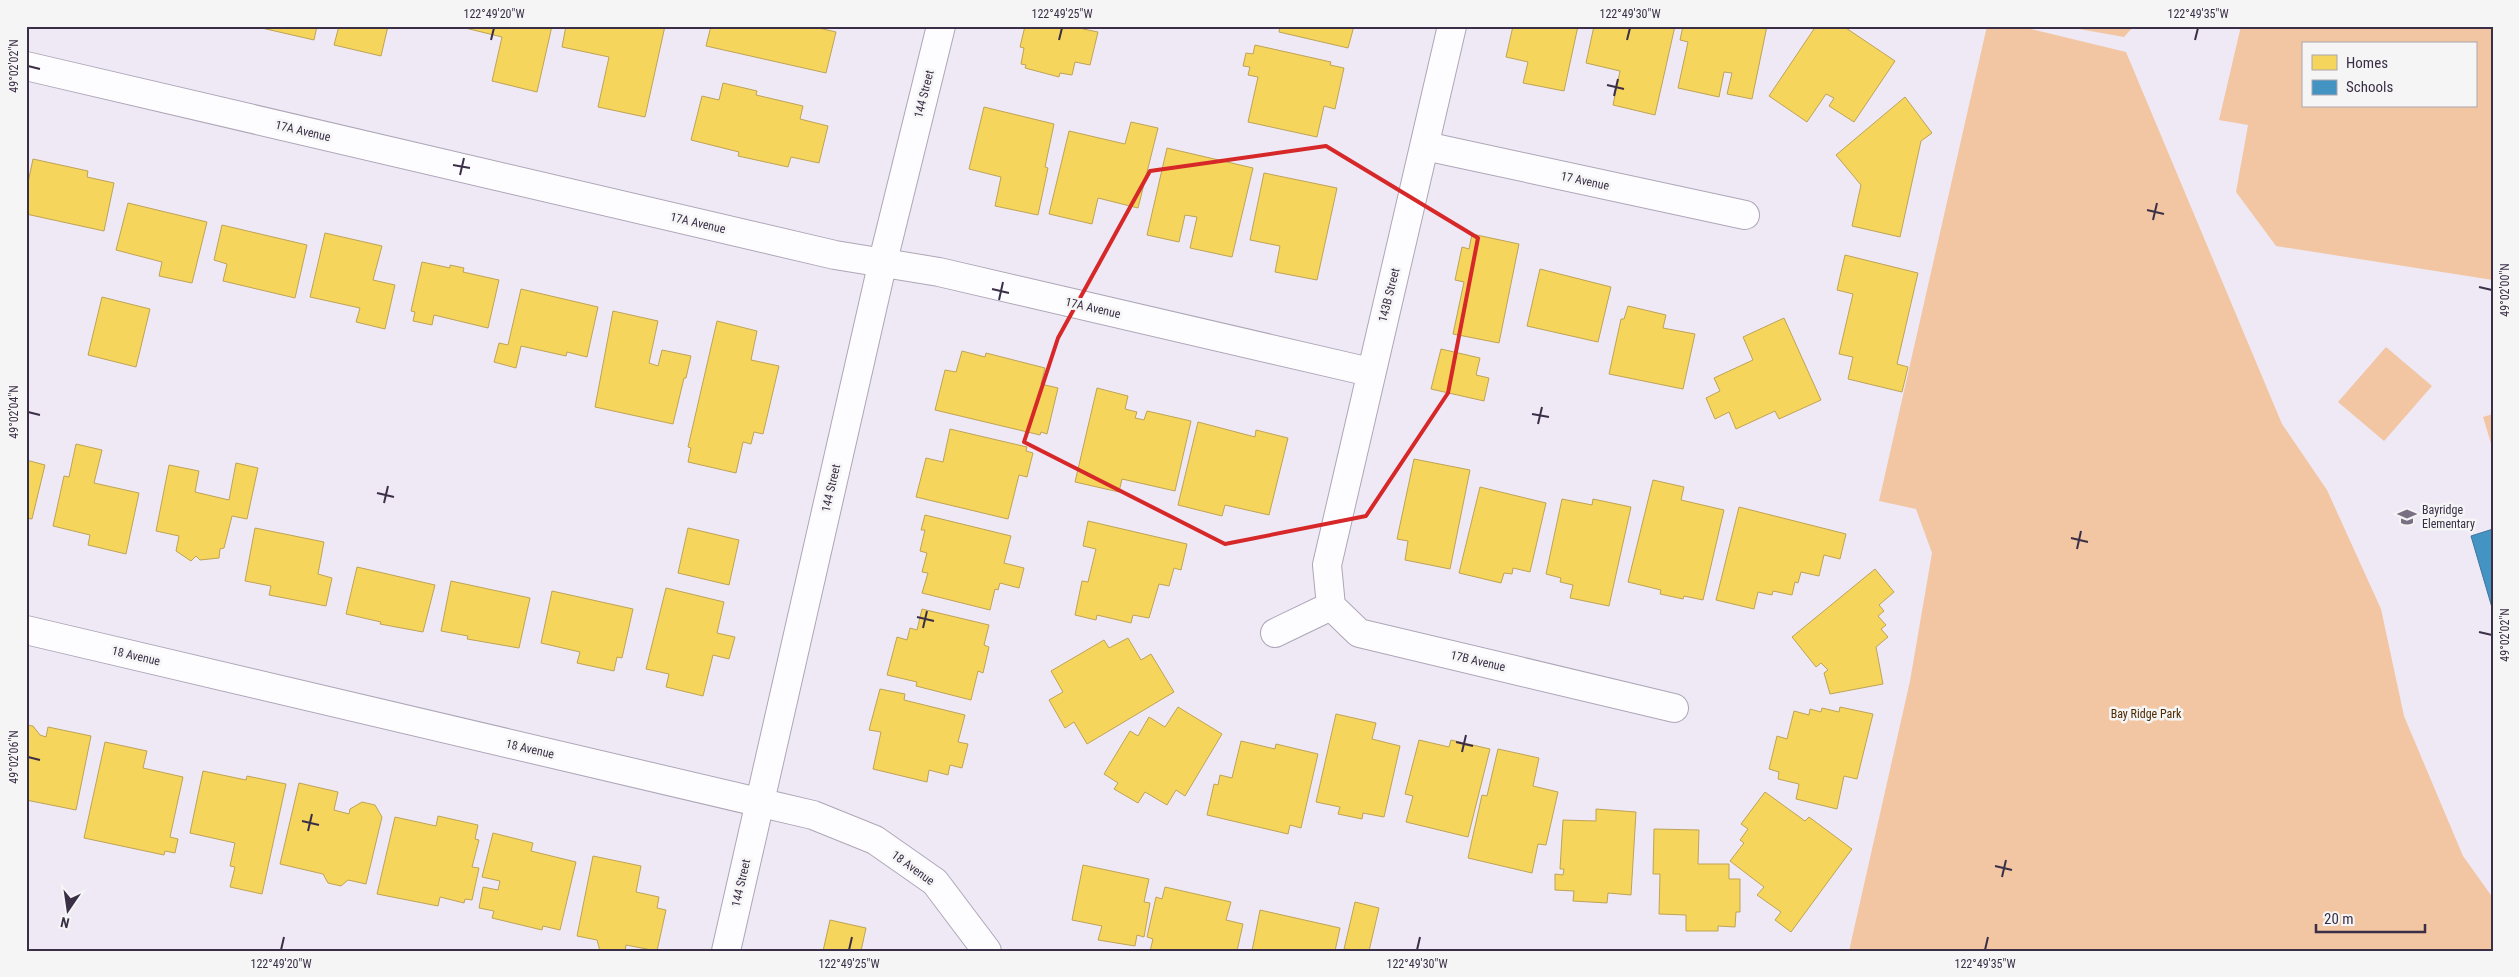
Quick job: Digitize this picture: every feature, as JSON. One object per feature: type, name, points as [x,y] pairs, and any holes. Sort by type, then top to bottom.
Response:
[{"type":"street","name":"144 Street","points":[[726,951],[883,261],[941,26]]},
{"type":"street","name":"143B Street","points":[[1332,606],[1327,565],[1370,372],[1452,26]]},
{"type":"street","name":"17A Avenue","points":[[26,66],[835,254],[939,272],[1370,372]]},
{"type":"street","name":"17 Avenue","points":[[1425,146],[1745,215]]},
{"type":"street","points":[[1275,633],[1332,606]]},
{"type":"street","name":"17B Avenue","points":[[1332,606],[1359,633],[1674,708]]},
{"type":"street","name":"18 Avenue","points":[[26,630],[813,815],[875,840],[935,882],[987,951]]},
{"type":"highlighted area","points":[[1326,146],[1478,238],[1448,393],[1366,516],[1225,544],[1024,442],[1058,338],[1150,171]]},
{"type":"green space","name":"Bay Ridge Park","points":[[1987,26],[2019,26],[2126,52],[2282,424],[2327,490],[2381,609],[2404,716],[2463,856],[2493,898],[2492,951],[1849,951],[1910,681],[1932,553],[1916,509],[1879,501]]},
{"type":"green space","points":[[2062,26],[2134,26],[2124,37]]},
{"type":"green space","points":[[2241,26],[2493,26],[2493,280],[2276,246],[2236,192],[2248,125],[2219,120]]},
{"type":"green space","points":[[2386,347],[2432,386],[2384,441],[2338,402]]},
{"type":"green space","points":[[2493,414],[2493,450],[2483,417]]},
{"type":"building: Homes","points":[[253,26],[317,26],[314,40]]},
{"type":"building: Homes","points":[[339,26],[388,26],[381,56],[334,45]]},
{"type":"building: Homes","points":[[457,26],[552,26],[537,92],[492,81],[502,37]]},
{"type":"building: Homes","points":[[566,26],[665,26],[645,117],[598,107],[609,57],[562,47]]},
{"type":"building: Homes","points":[[711,26],[810,26],[836,32],[826,73],[706,46]]},
{"type":"building: Homes","points":[[1025,26],[1084,26],[1083,29],[1098,32],[1090,65],[1075,62],[1072,75],[1060,73],[1059,77],[1025,68],[1026,65],[1021,64],[1024,48],[1020,47]]},
{"type":"building: Homes","points":[[1280,26],[1354,26],[1348,48],[1279,32]]},
{"type":"building: Homes","points":[[1513,26],[1578,26],[1564,91],[1523,83],[1528,62],[1506,57]]},
{"type":"building: Homes","points":[[1594,26],[1675,26],[1655,115],[1613,105],[1620,71],[1586,63]]},
{"type":"building: Homes","points":[[1683,26],[1767,26],[1752,99],[1727,94],[1732,73],[1724,72],[1719,97],[1678,88],[1688,42],[1680,40]]},
{"type":"building: Homes","points":[[1816,26],[1843,26],[1895,61],[1854,122],[1829,106],[1834,98],[1826,94],[1807,122],[1769,96]]},
{"type":"building: Homes","points":[[1255,45],[1331,62],[1330,65],[1344,68],[1335,109],[1324,106],[1317,137],[1248,122],[1258,77],[1248,75],[1250,67],[1243,66],[1246,53],[1253,54]]},
{"type":"building: Homes","points":[[723,83],[757,91],[756,95],[803,106],[800,119],[828,126],[819,163],[791,157],[788,167],[738,156],[739,152],[691,140],[702,96],[719,100]]},
{"type":"building: Homes","points":[[1905,97],[1932,133],[1921,141],[1900,237],[1852,226],[1861,185],[1836,155]]},
{"type":"building: Homes","points":[[984,107],[1054,124],[1045,167],[1048,168],[1038,215],[995,206],[1001,177],[969,169]]},
{"type":"building: Homes","points":[[1131,122],[1158,128],[1138,208],[1098,198],[1092,224],[1049,214],[1069,131],[1125,144]]},
{"type":"building: Homes","points":[[1167,148],[1253,168],[1232,257],[1190,248],[1197,217],[1185,215],[1179,242],[1147,235]]},
{"type":"building: Homes","points":[[33,159],[88,171],[87,177],[114,183],[104,231],[26,214],[26,192]]},
{"type":"building: Homes","points":[[1264,173],[1337,188],[1317,280],[1275,272],[1280,246],[1250,240]]},
{"type":"building: Homes","points":[[128,203],[207,222],[192,283],[159,276],[162,262],[116,250]]},
{"type":"building: Homes","points":[[222,225],[307,245],[295,298],[223,281],[227,264],[214,260]]},
{"type":"building: Homes","points":[[325,233],[382,246],[373,280],[395,285],[385,329],[356,322],[360,308],[310,297]]},
{"type":"building: Homes","points":[[1472,234],[1519,244],[1499,343],[1453,334],[1464,282],[1455,280],[1462,247],[1469,249]]},
{"type":"building: Homes","points":[[1845,255],[1918,273],[1897,364],[1908,367],[1902,392],[1848,379],[1853,357],[1839,354],[1853,294],[1837,290]]},
{"type":"building: Homes","points":[[422,262],[450,268],[450,265],[464,268],[463,272],[499,280],[488,328],[434,315],[432,325],[413,321],[415,312],[411,311]]},
{"type":"building: Homes","points":[[1540,269],[1611,287],[1598,342],[1527,326]]},
{"type":"building: Homes","points":[[521,289],[598,307],[587,357],[567,352],[566,356],[521,346],[516,368],[494,362],[499,343],[508,345]]},
{"type":"building: Homes","points":[[102,297],[150,309],[136,367],[88,355]]},
{"type":"building: Homes","points":[[1628,306],[1666,315],[1663,328],[1695,334],[1683,389],[1609,374],[1621,319],[1624,319]]},
{"type":"building: Homes","points":[[613,311],[658,321],[649,363],[658,366],[662,350],[691,356],[673,424],[595,407]]},
{"type":"building: Homes","points":[[1784,318],[1821,400],[1779,419],[1775,411],[1736,429],[1729,412],[1715,419],[1706,398],[1720,391],[1714,378],[1753,360],[1743,337]]},
{"type":"building: Homes","points":[[717,321],[757,331],[751,360],[779,366],[763,434],[754,432],[751,444],[743,442],[736,473],[688,462],[691,448],[688,447]]},
{"type":"building: Homes","points":[[1441,349],[1480,358],[1476,375],[1489,378],[1484,401],[1431,389]]},
{"type":"building: Homes","points":[[962,351],[985,357],[986,353],[1045,368],[1041,384],[1058,388],[1047,434],[1041,432],[1040,435],[935,410],[945,370],[956,372]]},
{"type":"building: Homes","points":[[1097,388],[1128,396],[1125,409],[1137,412],[1135,418],[1144,420],[1147,411],[1191,421],[1175,491],[1122,479],[1119,492],[1075,482]]},
{"type":"building: Homes","points":[[1198,422],[1255,437],[1256,430],[1288,438],[1269,515],[1225,505],[1222,516],[1178,505]]},
{"type":"building: Homes","points":[[950,429],[1027,447],[1026,451],[1033,453],[1027,477],[1019,475],[1008,519],[916,497],[926,458],[943,462]]},
{"type":"building: Homes","points":[[76,444],[102,450],[94,483],[139,493],[126,554],[88,545],[90,535],[53,526],[64,476],[69,477]]},
{"type":"building: Homes","points":[[1414,459],[1470,470],[1450,569],[1405,560],[1408,541],[1397,539]]},
{"type":"building: Homes","points":[[26,460],[45,465],[32,519],[26,518]]},
{"type":"building: Homes","points":[[236,463],[258,468],[247,519],[232,516],[224,548],[220,549],[219,558],[200,560],[196,556],[191,561],[176,551],[179,536],[156,531],[169,465],[199,471],[195,492],[229,500]]},
{"type":"building: Homes","points":[[1653,480],[1684,487],[1681,500],[1724,510],[1703,600],[1684,596],[1683,599],[1660,594],[1661,590],[1628,582]]},
{"type":"building: Homes","points":[[1480,487],[1546,503],[1530,572],[1513,568],[1512,574],[1504,573],[1501,583],[1459,573]]},
{"type":"building: Homes","points":[[1562,499],[1592,505],[1593,499],[1631,507],[1609,606],[1570,598],[1573,585],[1560,582],[1561,578],[1546,574]]},
{"type":"building: Homes","points":[[1739,507],[1846,534],[1840,559],[1824,555],[1819,576],[1801,572],[1798,583],[1795,582],[1792,595],[1773,591],[1772,595],[1758,592],[1754,609],[1716,600]]},
{"type":"building: Homes","points":[[925,515],[1011,536],[1004,563],[1024,568],[1019,588],[1000,583],[998,590],[995,589],[990,610],[922,593],[928,573],[922,572],[927,553],[920,551],[925,530],[921,530]]},
{"type":"building: Homes","points":[[1088,521],[1187,544],[1181,570],[1174,568],[1169,586],[1159,584],[1149,618],[1133,615],[1131,623],[1097,615],[1096,620],[1075,615],[1082,581],[1088,582],[1096,549],[1083,546]]},
{"type":"building: Homes","points":[[255,528],[324,542],[318,574],[332,578],[326,606],[269,595],[271,586],[245,581]]},
{"type":"building: Homes","points":[[688,528],[739,540],[729,585],[678,573]]},
{"type":"building: Homes","points":[[357,567],[435,585],[423,632],[380,624],[381,622],[346,614]]},
{"type":"building: Homes","points":[[1875,569],[1894,592],[1879,605],[1884,611],[1878,616],[1886,625],[1881,629],[1888,637],[1876,647],[1883,684],[1830,694],[1824,673],[1828,670],[1821,663],[1816,667],[1792,637]]},
{"type":"building: Homes","points":[[451,581],[530,598],[519,648],[467,639],[468,636],[441,631]]},
{"type":"building: Homes","points":[[666,588],[724,602],[717,633],[735,637],[729,659],[713,655],[703,696],[666,687],[669,674],[646,669]]},
{"type":"building: Homes","points":[[552,591],[633,609],[622,658],[617,657],[614,671],[577,663],[580,652],[541,643]]},
{"type":"building: Homes","points":[[922,609],[989,625],[984,645],[989,647],[983,673],[978,671],[971,700],[916,686],[917,682],[887,675],[897,637],[907,640],[910,628],[917,630]]},
{"type":"building: Homes","points":[[1128,638],[1141,660],[1151,654],[1174,692],[1087,744],[1074,722],[1065,728],[1049,700],[1063,692],[1051,671],[1104,640],[1109,648]]},
{"type":"building: Homes","points":[[880,689],[905,694],[904,700],[965,715],[958,742],[968,744],[962,768],[950,765],[948,775],[929,770],[927,782],[873,769],[881,732],[869,730]]},
{"type":"building: Homes","points":[[1178,707],[1222,734],[1185,796],[1176,790],[1167,805],[1145,792],[1138,803],[1114,789],[1118,783],[1104,774],[1130,731],[1138,736],[1149,717],[1165,727]]},
{"type":"building: Homes","points":[[1840,707],[1873,714],[1857,779],[1844,776],[1837,809],[1796,799],[1799,784],[1778,779],[1779,772],[1769,769],[1777,736],[1787,739],[1794,711],[1809,715],[1810,709],[1821,712],[1822,708],[1839,712]]},
{"type":"building: Homes","points":[[1336,714],[1376,723],[1372,739],[1400,746],[1384,817],[1363,813],[1362,819],[1338,814],[1340,807],[1316,802]]},
{"type":"building: Homes","points":[[26,725],[33,726],[40,735],[46,737],[48,727],[91,736],[76,810],[26,800]]},
{"type":"building: Homes","points":[[1419,740],[1449,747],[1451,740],[1490,749],[1468,837],[1406,822],[1413,796],[1405,794]]},
{"type":"building: Homes","points":[[1241,741],[1275,749],[1276,744],[1318,754],[1301,828],[1290,825],[1288,834],[1207,815],[1214,784],[1218,785],[1220,775],[1232,778]]},
{"type":"building: Homes","points":[[105,742],[147,751],[143,768],[183,777],[170,837],[178,839],[175,853],[165,851],[164,855],[84,838]]},
{"type":"building: Homes","points":[[1498,749],[1539,758],[1533,786],[1558,792],[1546,845],[1538,844],[1532,873],[1468,858],[1482,795],[1487,796]]},
{"type":"building: Homes","points":[[203,771],[246,780],[247,776],[286,784],[262,894],[230,887],[235,867],[230,866],[235,843],[190,833]]},
{"type":"building: Homes","points":[[299,783],[338,792],[334,810],[349,814],[350,809],[362,802],[375,805],[382,817],[366,884],[348,880],[341,886],[328,883],[323,874],[280,864]]},
{"type":"building: Homes","points":[[1765,792],[1805,821],[1809,817],[1852,849],[1791,932],[1775,920],[1781,912],[1757,895],[1764,887],[1730,861],[1744,843],[1740,840],[1748,829],[1741,824]]},
{"type":"building: Homes","points":[[1596,809],[1636,812],[1631,895],[1608,893],[1607,903],[1573,901],[1574,891],[1555,890],[1555,874],[1563,875],[1564,869],[1560,869],[1563,820],[1596,821]]},
{"type":"building: Homes","points":[[438,816],[478,825],[475,839],[479,840],[472,867],[479,868],[472,900],[465,899],[464,903],[440,897],[438,906],[377,894],[395,817],[436,826]]},
{"type":"building: Homes","points":[[1654,829],[1699,830],[1698,864],[1729,864],[1729,879],[1740,879],[1740,912],[1736,912],[1735,927],[1718,926],[1718,931],[1686,931],[1686,915],[1659,914],[1660,874],[1653,874]]},
{"type":"building: Homes","points":[[493,833],[533,843],[531,851],[576,862],[560,930],[543,926],[542,930],[492,918],[494,911],[479,908],[483,887],[498,890],[500,881],[482,877]]},
{"type":"building: Homes","points":[[593,856],[641,866],[636,892],[659,897],[657,908],[666,910],[657,951],[626,945],[625,951],[600,951],[597,940],[577,936]]},
{"type":"building: Homes","points":[[1083,865],[1149,879],[1144,902],[1150,903],[1144,937],[1137,935],[1135,946],[1098,940],[1102,926],[1072,920]]},
{"type":"building: Homes","points":[[1165,887],[1231,902],[1226,920],[1243,924],[1237,951],[1150,951],[1153,939],[1147,937],[1156,897],[1162,899]]},
{"type":"building: Homes","points":[[1355,902],[1379,908],[1369,951],[1344,949]]},
{"type":"building: Homes","points":[[1260,910],[1340,928],[1335,951],[1252,951]]},
{"type":"building: Homes","points":[[830,920],[866,928],[861,951],[823,951]]},
{"type":"building: Schools","points":[[2493,529],[2493,611],[2471,536]]},
{"type":"place","name":"Bayridge Elementary","points":[[2407,517]]}]
